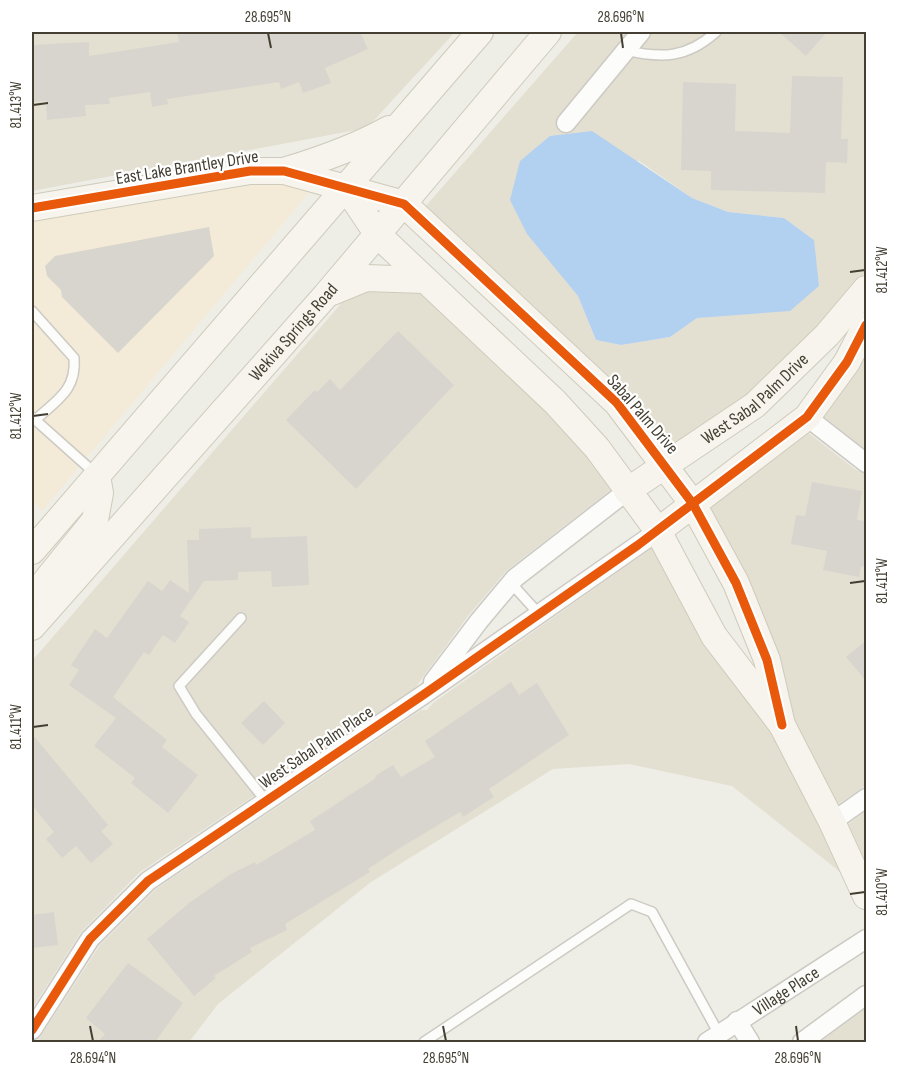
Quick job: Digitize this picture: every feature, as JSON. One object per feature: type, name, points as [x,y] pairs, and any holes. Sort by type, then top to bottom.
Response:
[{"type":"street","points":[[32,551],[480,32]]},
{"type":"street","name":"Wekiva Springs Road","points":[[32,627],[326,295],[548,32]]},
{"type":"street","points":[[566,123],[641,32]]},
{"type":"street","points":[[284,171],[324,159],[369,140],[405,119]]},
{"type":"street","name":"East Lake Brantley Drive","points":[[32,208],[250,171],[284,171],[346,187]]},
{"type":"street","name":"Sabal Palm Drive","points":[[346,187],[404,204],[617,403],[666,465],[693,504],[736,582],[767,660],[782,726]]},
{"type":"street","name":"Sabal Palm Drive","points":[[346,187],[378,235],[555,402],[597,448],[658,531],[714,636],[782,726],[867,896]]},
{"type":"street","points":[[326,295],[366,278],[424,280]]},
{"type":"street","name":"West Sabal Palm Drive","points":[[627,491],[755,405],[827,335],[867,289]]},
{"type":"street","name":"West Sabal Palm Drive","points":[[658,531],[807,417],[847,362],[867,325]]},
{"type":"street","points":[[807,417],[867,463]]},
{"type":"street","points":[[32,598],[95,520],[100,493],[97,476]]},
{"type":"street","name":"West Sabal Palm Place","points":[[423,695],[511,583],[627,491]]},
{"type":"street","name":"West Sabal Palm Place","points":[[32,1030],[90,939],[148,881],[423,695],[658,531]]},
{"type":"street","points":[[832,822],[867,798]]},
{"type":"street","name":"Village Place","points":[[713,1038],[867,939]]},
{"type":"street","points":[[802,1042],[867,995]]},
{"type":"street","points":[[737,1021],[750,1042]]},
{"type":"lane","points":[[626,50],[647,56],[674,55],[700,46],[716,32]]},
{"type":"lane","points":[[32,310],[74,358],[75,367],[74,378],[67,390],[33,418],[97,476]]},
{"type":"lane","points":[[511,583],[539,615]]},
{"type":"lane","points":[[241,618],[179,686],[196,714],[266,801]]},
{"type":"lane","points":[[424,1042],[631,904],[652,912],[713,1038]]},
{"type":"shaded area","points":[[32,32],[455,32],[367,128],[32,191]]},
{"type":"shaded area","points":[[578,32],[866,32],[866,271],[818,329],[747,397],[669,450],[626,396],[425,207]],"holes":[[[638,160],[692,198],[728,212],[784,218],[814,240],[743,313],[697,318],[670,337],[621,345],[596,340],[578,296],[556,266]]]},
{"type":"shaded area","points":[[274,181],[275,184],[284,182],[312,189],[42,511],[32,500],[32,219],[251,182]]},
{"type":"shaded area","points":[[368,289],[418,291],[546,409],[587,455],[611,490],[506,571],[468,616],[415,688],[140,872],[81,932],[32,1009],[32,661],[346,298]]},
{"type":"shaded area","points":[[866,350],[866,450],[822,415]]},
{"type":"shaded area","points":[[806,431],[856,470],[866,474],[866,785],[837,805],[793,721],[708,506]]},
{"type":"shaded area","points":[[653,547],[771,730],[844,875],[732,786],[629,764],[553,769],[371,882],[218,1004],[189,1042],[37,1042],[100,945],[156,889],[421,710],[427,710],[433,703]]},
{"type":"shaded area","points":[[866,811],[866,867],[847,825]]},
{"type":"shaded area","points":[[866,1008],[866,1042],[820,1042]]},
{"type":"water","points":[[592,131],[692,198],[728,212],[784,218],[814,240],[819,286],[790,311],[697,318],[670,337],[621,345],[596,340],[578,296],[527,234],[510,200],[520,161],[550,136]]},
{"type":"building","points":[[177,32],[360,32],[368,49],[325,68],[331,83],[303,93],[299,82],[281,89],[279,82],[167,99],[168,104],[152,107],[150,92],[109,98],[110,104],[85,105],[86,116],[47,120],[46,101],[32,102],[32,45],[89,42],[89,56],[179,42]]},
{"type":"building","points":[[779,32],[827,32],[806,56]]},
{"type":"building","points":[[792,76],[843,77],[841,139],[848,139],[847,163],[826,162],[825,193],[711,190],[711,171],[681,170],[683,82],[736,84],[735,131],[790,133]]},
{"type":"building","points":[[209,227],[214,256],[118,353],[62,297],[61,290],[47,276],[45,266],[55,256]]},
{"type":"building","points":[[398,331],[454,385],[356,489],[286,420],[315,390],[317,392],[330,379],[340,390]]},
{"type":"building","points":[[812,482],[862,491],[857,520],[867,521],[867,567],[861,566],[859,577],[823,570],[827,551],[791,544],[796,515],[805,516]]},
{"type":"building","points":[[251,527],[251,538],[307,536],[309,585],[272,587],[271,571],[238,572],[238,580],[204,581],[180,616],[189,622],[175,643],[163,635],[149,655],[144,652],[113,697],[167,740],[162,747],[198,775],[168,813],[131,783],[135,778],[94,746],[116,718],[69,685],[79,670],[71,665],[95,629],[107,638],[148,581],[162,591],[170,580],[189,593],[187,540],[199,540],[199,529]]},
{"type":"building","points":[[867,640],[867,682],[846,657]]},
{"type":"building","points":[[511,682],[519,695],[537,683],[569,735],[489,789],[494,797],[463,817],[460,812],[403,846],[368,869],[370,872],[285,924],[287,930],[250,948],[252,952],[214,976],[216,978],[194,996],[147,939],[189,903],[231,874],[255,862],[256,865],[315,830],[310,821],[376,778],[375,776],[393,765],[401,777],[435,757],[425,741]]},
{"type":"building","points":[[264,701],[285,723],[263,745],[241,723]]},
{"type":"building","points":[[32,734],[108,825],[101,831],[113,844],[91,863],[76,846],[62,858],[46,839],[54,832],[32,805]]},
{"type":"building","points":[[54,912],[58,945],[32,948],[32,915]]},
{"type":"building","points":[[128,963],[183,1003],[155,1042],[98,1042],[105,1034],[86,1018]]},
{"type":"cycle path","points":[[32,208],[250,171],[284,171],[404,204],[617,403],[693,504],[736,583],[767,660],[782,725]]},
{"type":"cycle path","points":[[32,1030],[90,939],[148,881],[423,695],[638,545],[807,417],[847,362],[866,325]]}]
